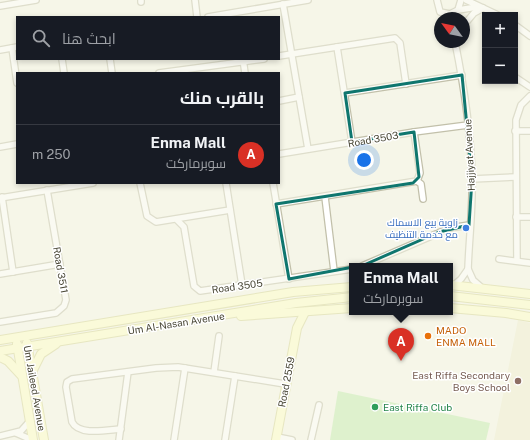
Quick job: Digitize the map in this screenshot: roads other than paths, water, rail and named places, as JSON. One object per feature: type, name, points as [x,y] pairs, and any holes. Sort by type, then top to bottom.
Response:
[{"type":"main road","points":[[453,285],[481,287],[530,294]]},
{"type":"main road","name":"Um Al-Nasan Avenue","points":[[0,340],[293,292],[349,287]]},
{"type":"main road","points":[[453,296],[530,305]]},
{"type":"main road","name":"Um Al-Nasan Avenue","points":[[0,351],[296,303],[349,297]]},
{"type":"main road","points":[[222,315],[282,314],[349,308]]},
{"type":"main road","points":[[453,308],[500,312],[530,317]]},
{"type":"main road","name":"Road 2559","points":[[276,438],[285,384],[297,328],[305,312]]},
{"type":"main road","points":[[282,314],[292,318],[297,328]]},
{"type":"main road","name":"Um Jaileed Avenue","points":[[26,336],[44,440]]},
{"type":"main road","name":"Um Jaileed Avenue","points":[[16,338],[32,440]]},
{"type":"main road","points":[[32,372],[41,354],[60,342]]},
{"type":"main road","points":[[0,356],[8,361],[21,375]]},
{"type":"street","points":[[0,6],[8,2],[36,0]]},
{"type":"street","points":[[195,0],[197,16]]},
{"type":"street","points":[[222,16],[236,15],[308,0]]},
{"type":"street","points":[[430,0],[447,12]]},
{"type":"street","points":[[457,12],[461,0]]},
{"type":"street","points":[[466,0],[491,12]]},
{"type":"street","points":[[283,4],[308,149]]},
{"type":"street","points":[[464,12],[481,8]]},
{"type":"street","points":[[470,18],[481,8]]},
{"type":"street","points":[[518,27],[530,36]]},
{"type":"street","points":[[280,56],[391,38],[398,39],[406,84]]},
{"type":"street","points":[[337,47],[352,142]]},
{"type":"street","points":[[0,50],[14,48],[16,72]]},
{"type":"street","name":"Hajjiyat Avenue","points":[[456,48],[462,75],[472,179],[468,269]]},
{"type":"street","points":[[62,60],[64,72]]},
{"type":"street","points":[[110,60],[112,72]]},
{"type":"street","points":[[169,72],[254,60]]},
{"type":"street","points":[[243,61],[245,72]]},
{"type":"street","points":[[345,93],[462,75]]},
{"type":"street","points":[[518,79],[530,87]]},
{"type":"street","points":[[517,261],[515,131],[519,110],[530,96]]},
{"type":"street","points":[[280,101],[299,97]]},
{"type":"street","name":"Road 3503","points":[[280,154],[414,132],[468,125]]},
{"type":"street","points":[[515,131],[530,131]]},
{"type":"street","points":[[414,132],[420,173],[417,181]]},
{"type":"street","points":[[0,147],[16,144]]},
{"type":"street","points":[[472,179],[516,177]]},
{"type":"street","points":[[276,204],[417,181]]},
{"type":"street","points":[[417,181],[420,184],[423,199]]},
{"type":"street","points":[[13,272],[1,198],[86,184]]},
{"type":"street","points":[[140,184],[145,210],[150,219],[156,222],[177,220],[230,210]]},
{"type":"street","points":[[226,184],[242,285]]},
{"type":"street","points":[[273,184],[288,279]]},
{"type":"street","name":"Road 3511","points":[[0,322],[56,313],[61,310],[66,300],[47,190]]},
{"type":"street","points":[[325,197],[334,271]]},
{"type":"street","points":[[516,217],[530,217]]},
{"type":"street","name":"Road 3505","points":[[177,220],[184,227],[194,286],[196,289],[202,291],[349,269]]},
{"type":"street","points":[[369,263],[450,228],[469,225]]},
{"type":"street","points":[[499,258],[530,263]]},
{"type":"street","points":[[0,274],[60,264]]},
{"type":"street","points":[[453,284],[461,279],[468,269]]},
{"type":"street","points":[[468,269],[473,280],[481,287]]},
{"type":"street","points":[[214,372],[219,336]]},
{"type":"street","points":[[121,430],[82,430],[76,428],[72,422],[66,385],[72,379],[171,367],[214,372],[285,384]]},
{"type":"street","points":[[174,440],[185,368]]},
{"type":"street","points":[[119,440],[128,372]]},
{"type":"street","points":[[225,440],[234,376]]},
{"type":"street","points":[[311,440],[319,405]]},
{"type":"street","points":[[0,436],[16,433],[24,429],[29,422]]},
{"type":"street","points":[[16,433],[32,440]]},
{"type":"street","name":"Road 2559","points":[[276,438],[292,440]]},
{"type":"place","name":"زاوية بيع الاسماك مع خدمة التنظيف","points":[[466,228]]},
{"type":"place","name":"MADO ENMA MALL","points":[[428,336]]},
{"type":"place","name":"Enma Mall","points":[[401,361]]},
{"type":"place","name":"East Riffa Secondary Boys School","points":[[518,381]]},
{"type":"place","name":"East Riffa Club","points":[[375,407]]}]
